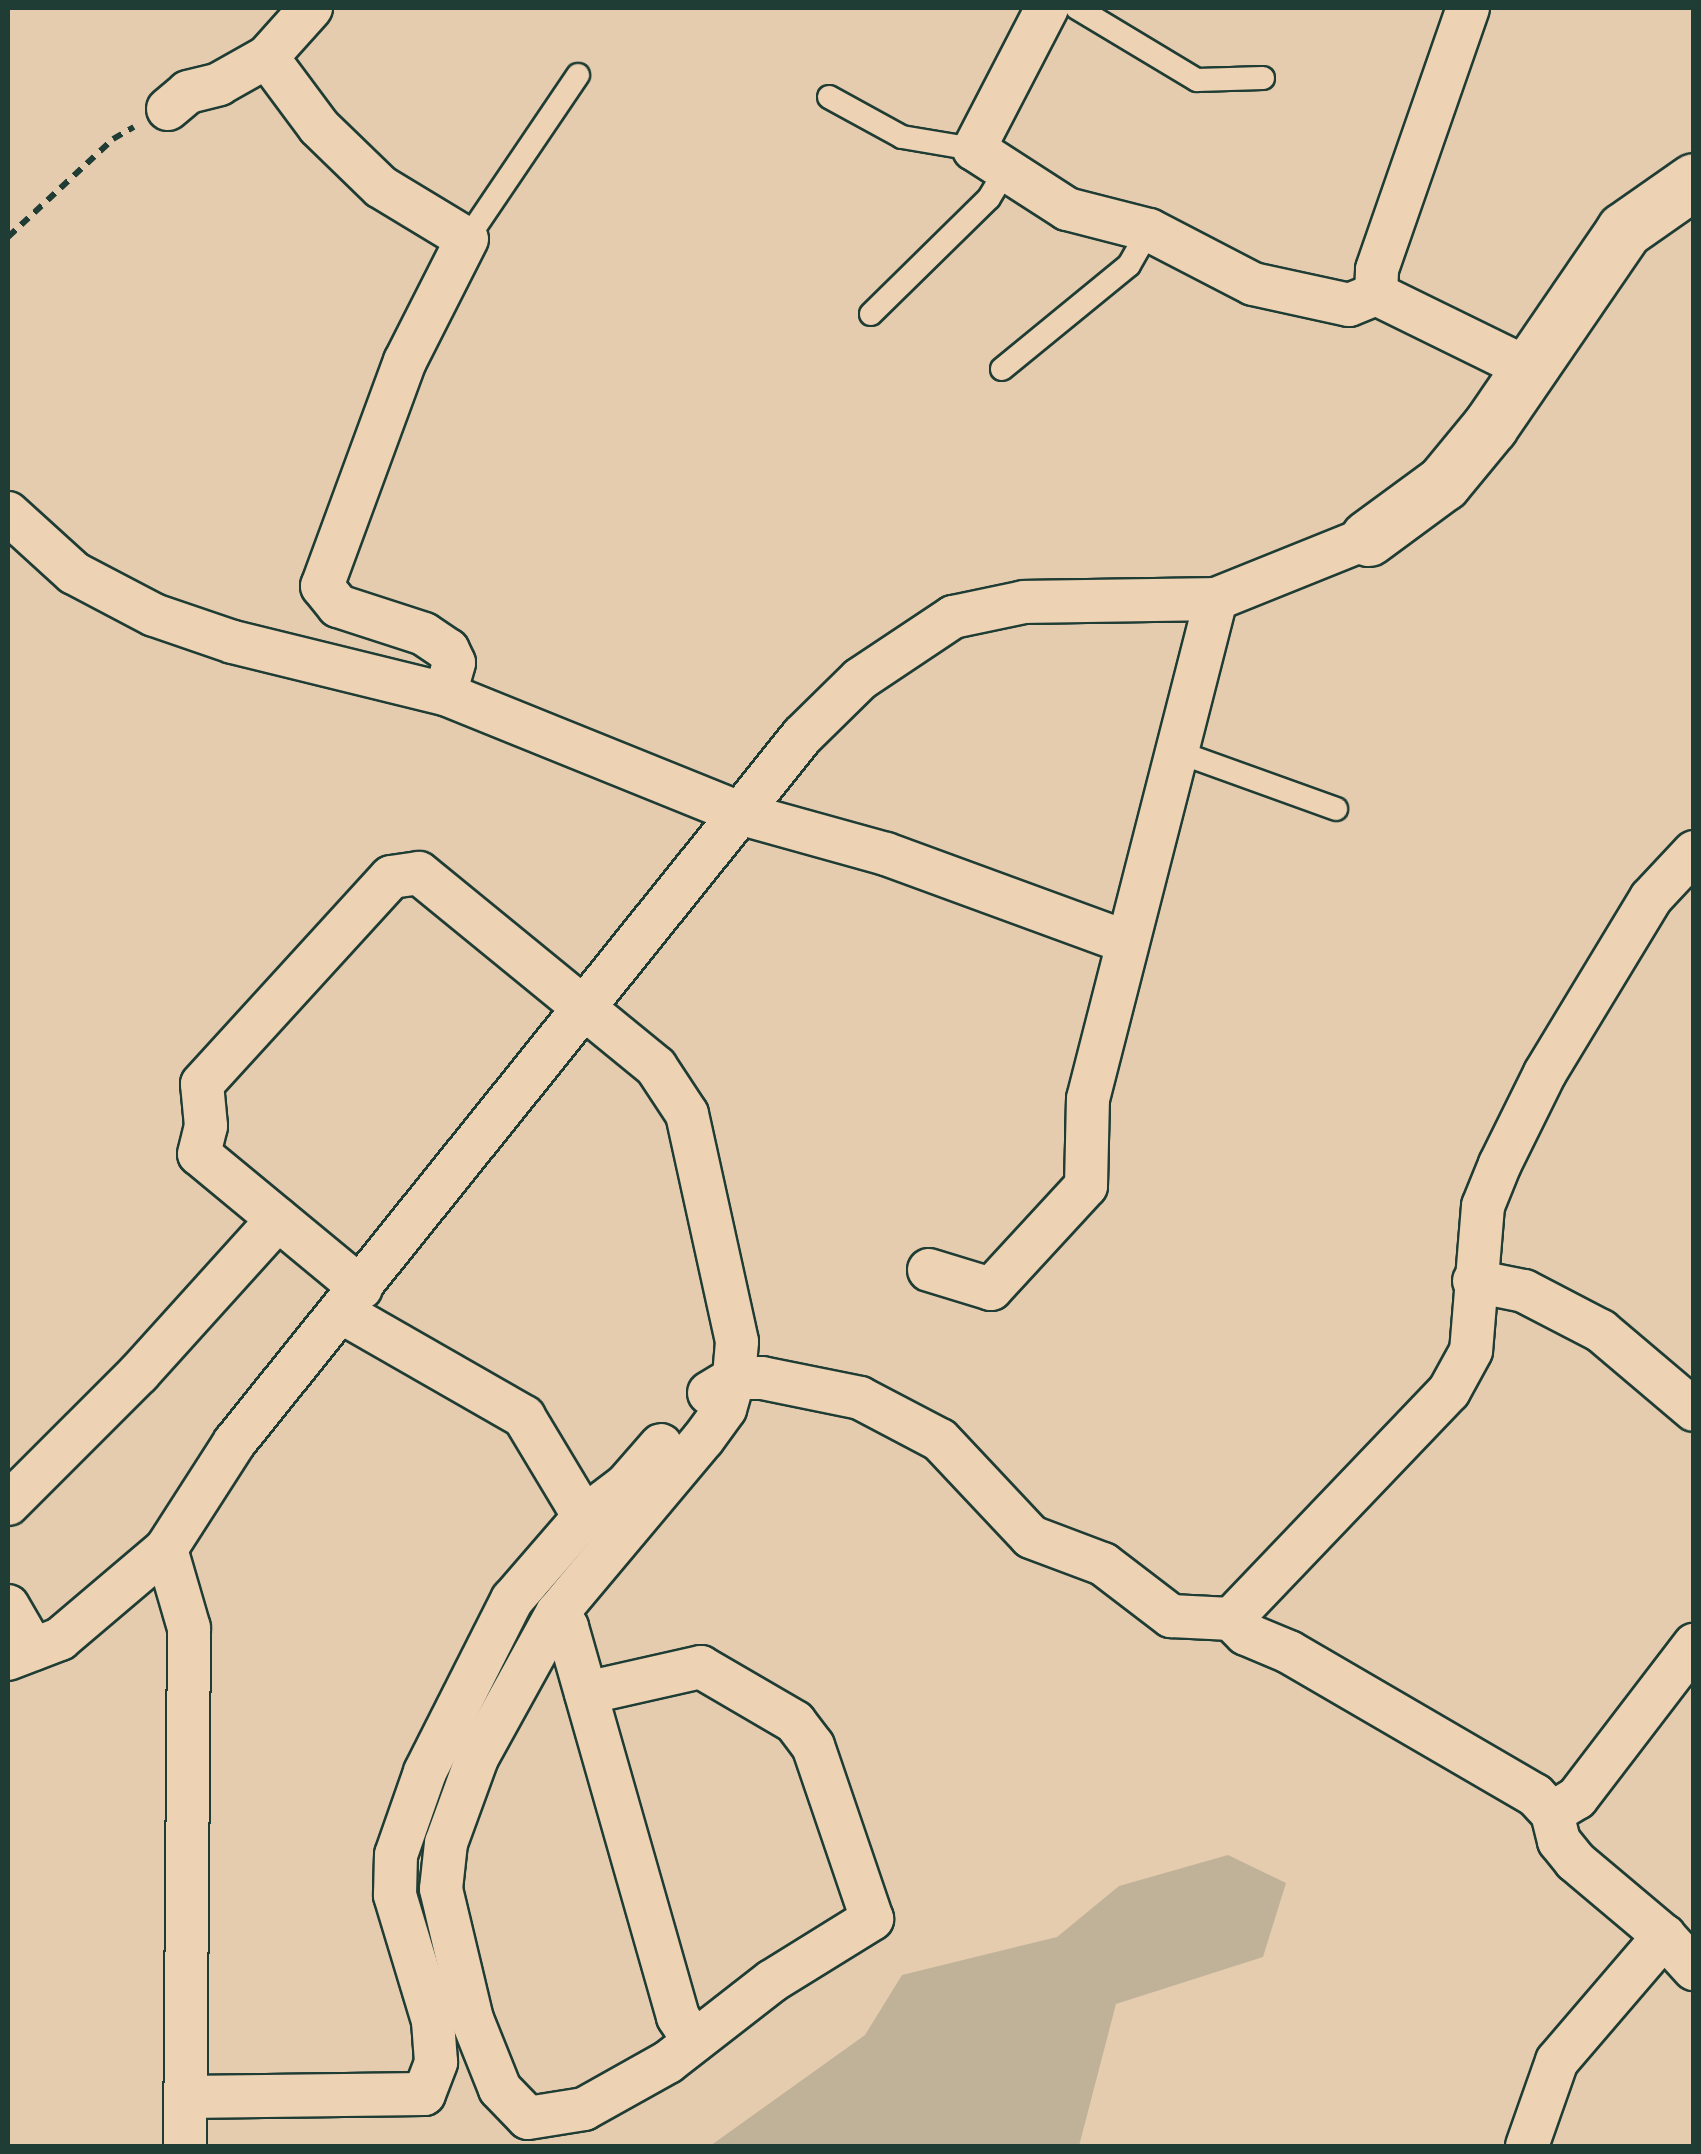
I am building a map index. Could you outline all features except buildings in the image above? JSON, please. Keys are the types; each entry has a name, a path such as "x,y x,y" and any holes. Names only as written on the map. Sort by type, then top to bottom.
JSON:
{"street":[{"path":"168,109 188,92 219,84 266,57 311,8"},
{"path":"1046,8 990,159 1067,209 1148,230 1253,284 1349,305 1376,294 1529,370"},
{"path":"1376,294 1377,270 1468,8"},
{"path":"266,57 319,127 381,187 467,239 405,361 322,586 338,606 424,634 448,650 454,663 445,694"},
{"path":"8,1606 20,1654 60,1639 166,1549 234,1443 586,1010 802,736 860,679 954,617 1024,602 1216,600 1368,538 1443,483 1529,370 1624,230 1694,181"},
{"path":"8,513 74,573 154,615 234,642 445,694 742,814 886,854 1124,942"},
{"path":"929,1270 991,1289 1086,1186 1088,1099 1124,942 1216,600"},
{"path":"1231,1619 1449,1390 1471,1350 1483,1206 1545,1073 1650,898 1694,852"},
{"path":"584,1516 524,1416 351,1300 278,1220 199,1154 206,1126 202,1084 391,877 419,873 586,1010 681,1097 737,1342 726,1409 557,1613 477,1758 446,1844 441,1889 472,2019 500,2089 528,2118 584,2108 694,2041 772,1981 872,1919 813,1746 795,1722 701,1668 586,1692"},
{"path":"8,1504 139,1373 278,1220"},
{"path":"1474,1282 1524,1291 1600,1331 1694,1410"},
{"path":"185,2097 424,2094 436,2062 432,2021 394,1896 396,1855 425,1772 512,1600 584,1516 626,1485 704,1396 734,1378 860,1398 940,1440 1030,1537 1103,1564 1171,1616 1231,1619 1246,1634 1290,1652 1534,1795 1552,1813 1559,1841 1575,1861 1664,1936 1694,1969"},
{"path":"166,1549 189,1628 185,2146"},
{"path":"557,1613 586,1692 678,2017 694,2041"},
{"path":"1552,1813 1578,1798 1694,1646"},
{"path":"1527,2146 1557,2061 1664,1936"}],"lane":[{"path":"1077,8 1197,80 1263,78"},
{"path":"467,239 578,75"},
{"path":"829,97 902,137 990,159 989,198 872,314"},
{"path":"1002,369 1129,265 1148,230"},
{"path":"1178,752 1336,809"}],"path":[{"path":"8,238 112,139 168,109"}],"shaded area":[{"path":"1228,1855 1286,1883 1263,1957 1116,2004 1079,2146 710,2146 865,2035 902,1975 1057,1937 1119,1886"}]}
